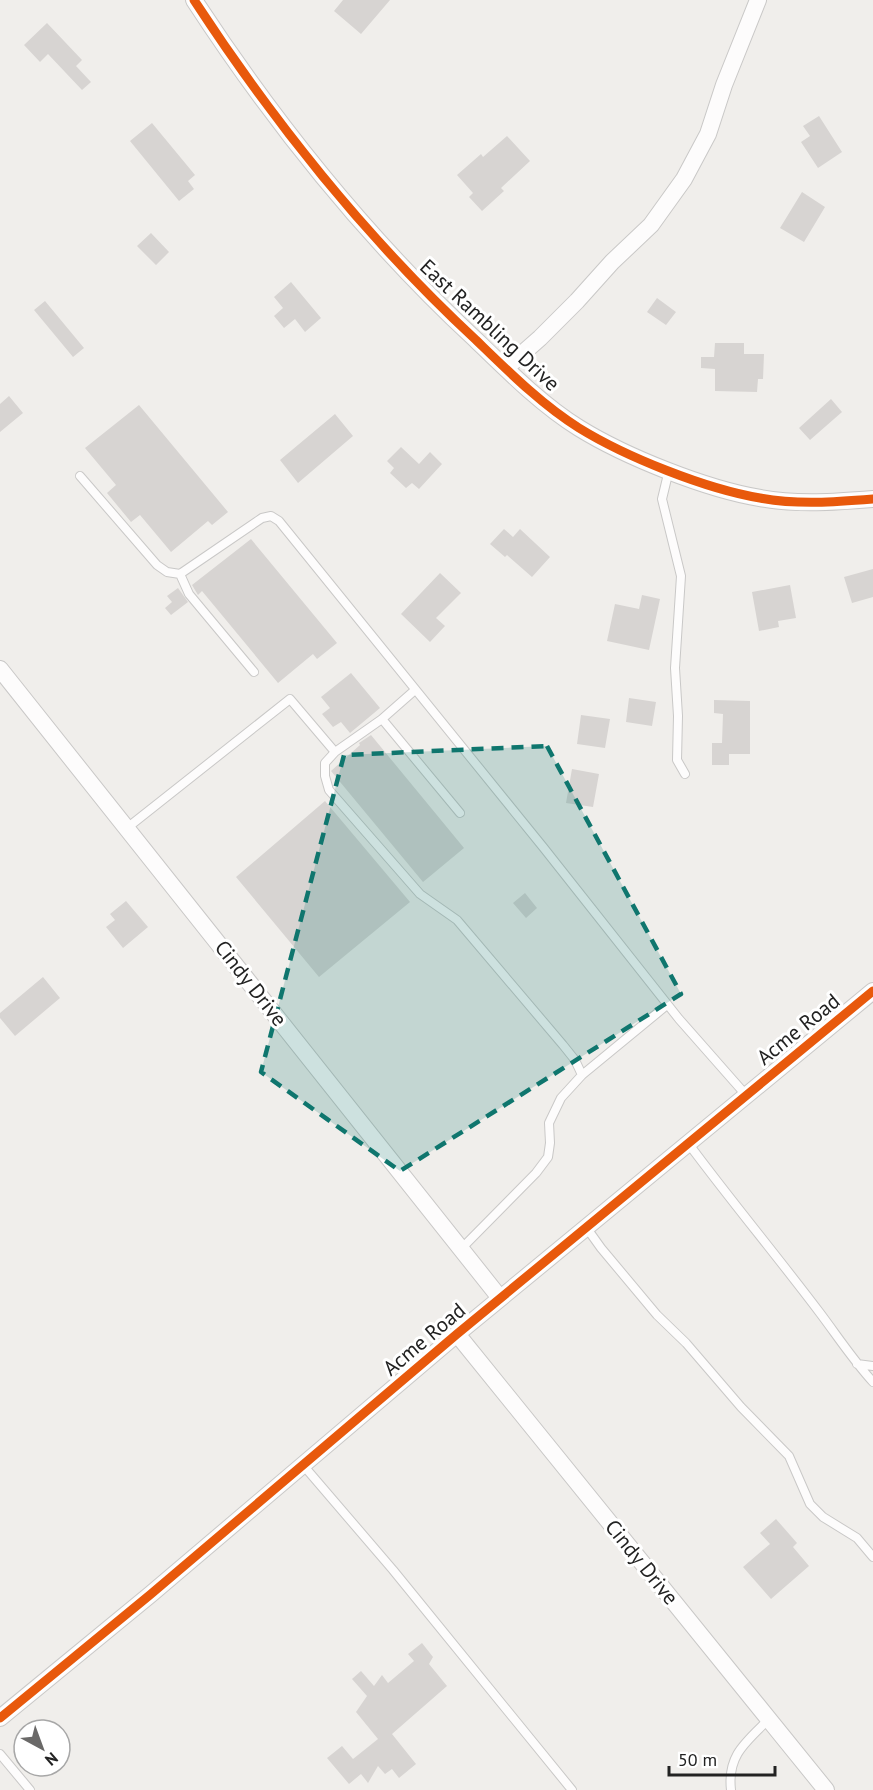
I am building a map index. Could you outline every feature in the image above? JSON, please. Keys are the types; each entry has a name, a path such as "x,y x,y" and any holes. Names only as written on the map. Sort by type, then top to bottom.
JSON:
{"street":[{"name":"East Rambling Drive","path":"194,0 242,72 327,183 376,240 433,300 506,368 579,428 616,448 669,470 722,489 761,499 803,502 873,499"},
{"path":"506,368 540,338 612,262 651,225 684,180 708,134 724,85 758,0"},
{"name":"Cindy Drive","path":"0,669 500,1298"},
{"name":"Acme Road","path":"0,1718 500,1298 873,991"},
{"name":"Cindy Drive","path":"457,1334 826,1790"}],"lane":[{"path":"669,470 662,500 681,576 675,668 678,716 676,760 685,774"},
{"path":"80,476 157,565 166,572 180,574 262,518 271,516 279,521 667,1005 746,1095"},
{"path":"180,574 189,594 254,672"},
{"path":"415,690 382,719 335,752 325,763 325,776 329,790 420,894 457,920 471,935 575,1060 582,1075"},
{"path":"127,828 290,699 335,752"},
{"path":"382,719 460,813"},
{"path":"461,1249 536,1173 548,1157 549,1124 561,1098 582,1075 667,1005"},
{"path":"688,1143 735,1207 873,1382"},
{"path":"586,1227 650,1307 789,1456 810,1504 823,1516 857,1538 873,1557"},
{"path":"857,1364 873,1366"},
{"path":"303,1465 387,1562 572,1790"},
{"path":"731,1790 730,1779 738,1750 769,1719"},
{"path":"0,1754 30,1790"}],"highlighted area":[{"path":"547,746 681,994 400,1171 261,1072 344,755"}],"building":[{"path":"343,0 390,0 361,34 334,11"},
{"path":"47,23 82,60 76,66 91,82 82,90 48,54 40,62 24,45"},
{"path":"819,116 842,152 818,168 801,142 810,136 803,126"},
{"path":"152,123 195,175 188,181 194,189 179,201 130,141"},
{"path":"507,136 530,161 501,188 504,191 482,211 469,197 473,193 457,175"},
{"path":"802,192 825,207 804,242 780,228"},
{"path":"151,233 169,252 156,265 137,246"},
{"path":"291,282 321,318 305,332 295,319 284,328 274,316 283,308 274,297"},
{"path":"657,298 676,312 666,325 647,312"},
{"path":"45,301 84,348 73,357 34,310"},
{"path":"715,343 744,343 744,354 764,354 763,379 758,379 757,392 715,391 715,369 701,368 701,357 714,357"},
{"path":"9,396 23,413 0,432 0,404"},
{"path":"831,399 842,412 810,440 799,428"},
{"path":"139,405 228,512 212,525 208,521 171,552 140,515 131,522 107,493 116,485 85,448"},
{"path":"335,414 353,436 298,483 280,460"},
{"path":"401,447 419,464 430,452 442,464 419,489 412,483 406,488 390,473 394,468 387,461"},
{"path":"504,529 513,537 520,529 550,557 532,577 507,555 505,557 490,544"},
{"path":"251,539 337,643 317,659 313,654 278,683 202,591 198,595 192,585"},
{"path":"873,569 873,597 852,603 844,577"},
{"path":"440,573 461,593 436,618 445,626 430,642 401,614"},
{"path":"790,585 796,618 778,621 779,627 759,631 752,592"},
{"path":"178,588 188,602 171,615 165,608 172,602 167,596"},
{"path":"642,595 660,599 649,650 607,641 615,604 639,609"},
{"path":"351,673 380,708 350,733 341,722 333,727 322,714 330,708 321,697"},
{"path":"629,698 656,702 652,726 626,722"},
{"path":"714,700 750,701 750,754 729,754 729,765 712,765 712,743 722,743 723,714 714,713"},
{"path":"581,715 610,719 605,748 577,744"},
{"path":"371,735 464,848 423,882 331,771 360,745 359,743"},
{"path":"572,769 599,774 593,807 566,803"},
{"path":"325,801 410,902 319,977 236,877"},
{"path":"525,893 537,908 526,918 513,903"},
{"path":"126,901 148,927 123,948 106,927 115,920 110,914"},
{"path":"43,977 60,998 15,1036 0,1018 0,1013"},
{"path":"776,1519 797,1543 793,1547 809,1566 771,1599 743,1567 770,1544 760,1533"},
{"path":"422,1643 433,1657 429,1664 447,1686 392,1734 416,1764 399,1778 392,1769 385,1774 378,1766 368,1783 361,1774 349,1784 327,1758 342,1746 353,1759 378,1739 356,1712 367,1696 352,1679 361,1671 374,1686 382,1675 388,1683 414,1661 408,1654"}],"cycle path":[{"path":"194,0 290,135 360,221 397,262 500,364 565,419 598,439 643,461 691,480 739,494 802,502 873,499"},
{"path":"0,1718 151,1594 457,1334 873,991"}]}
